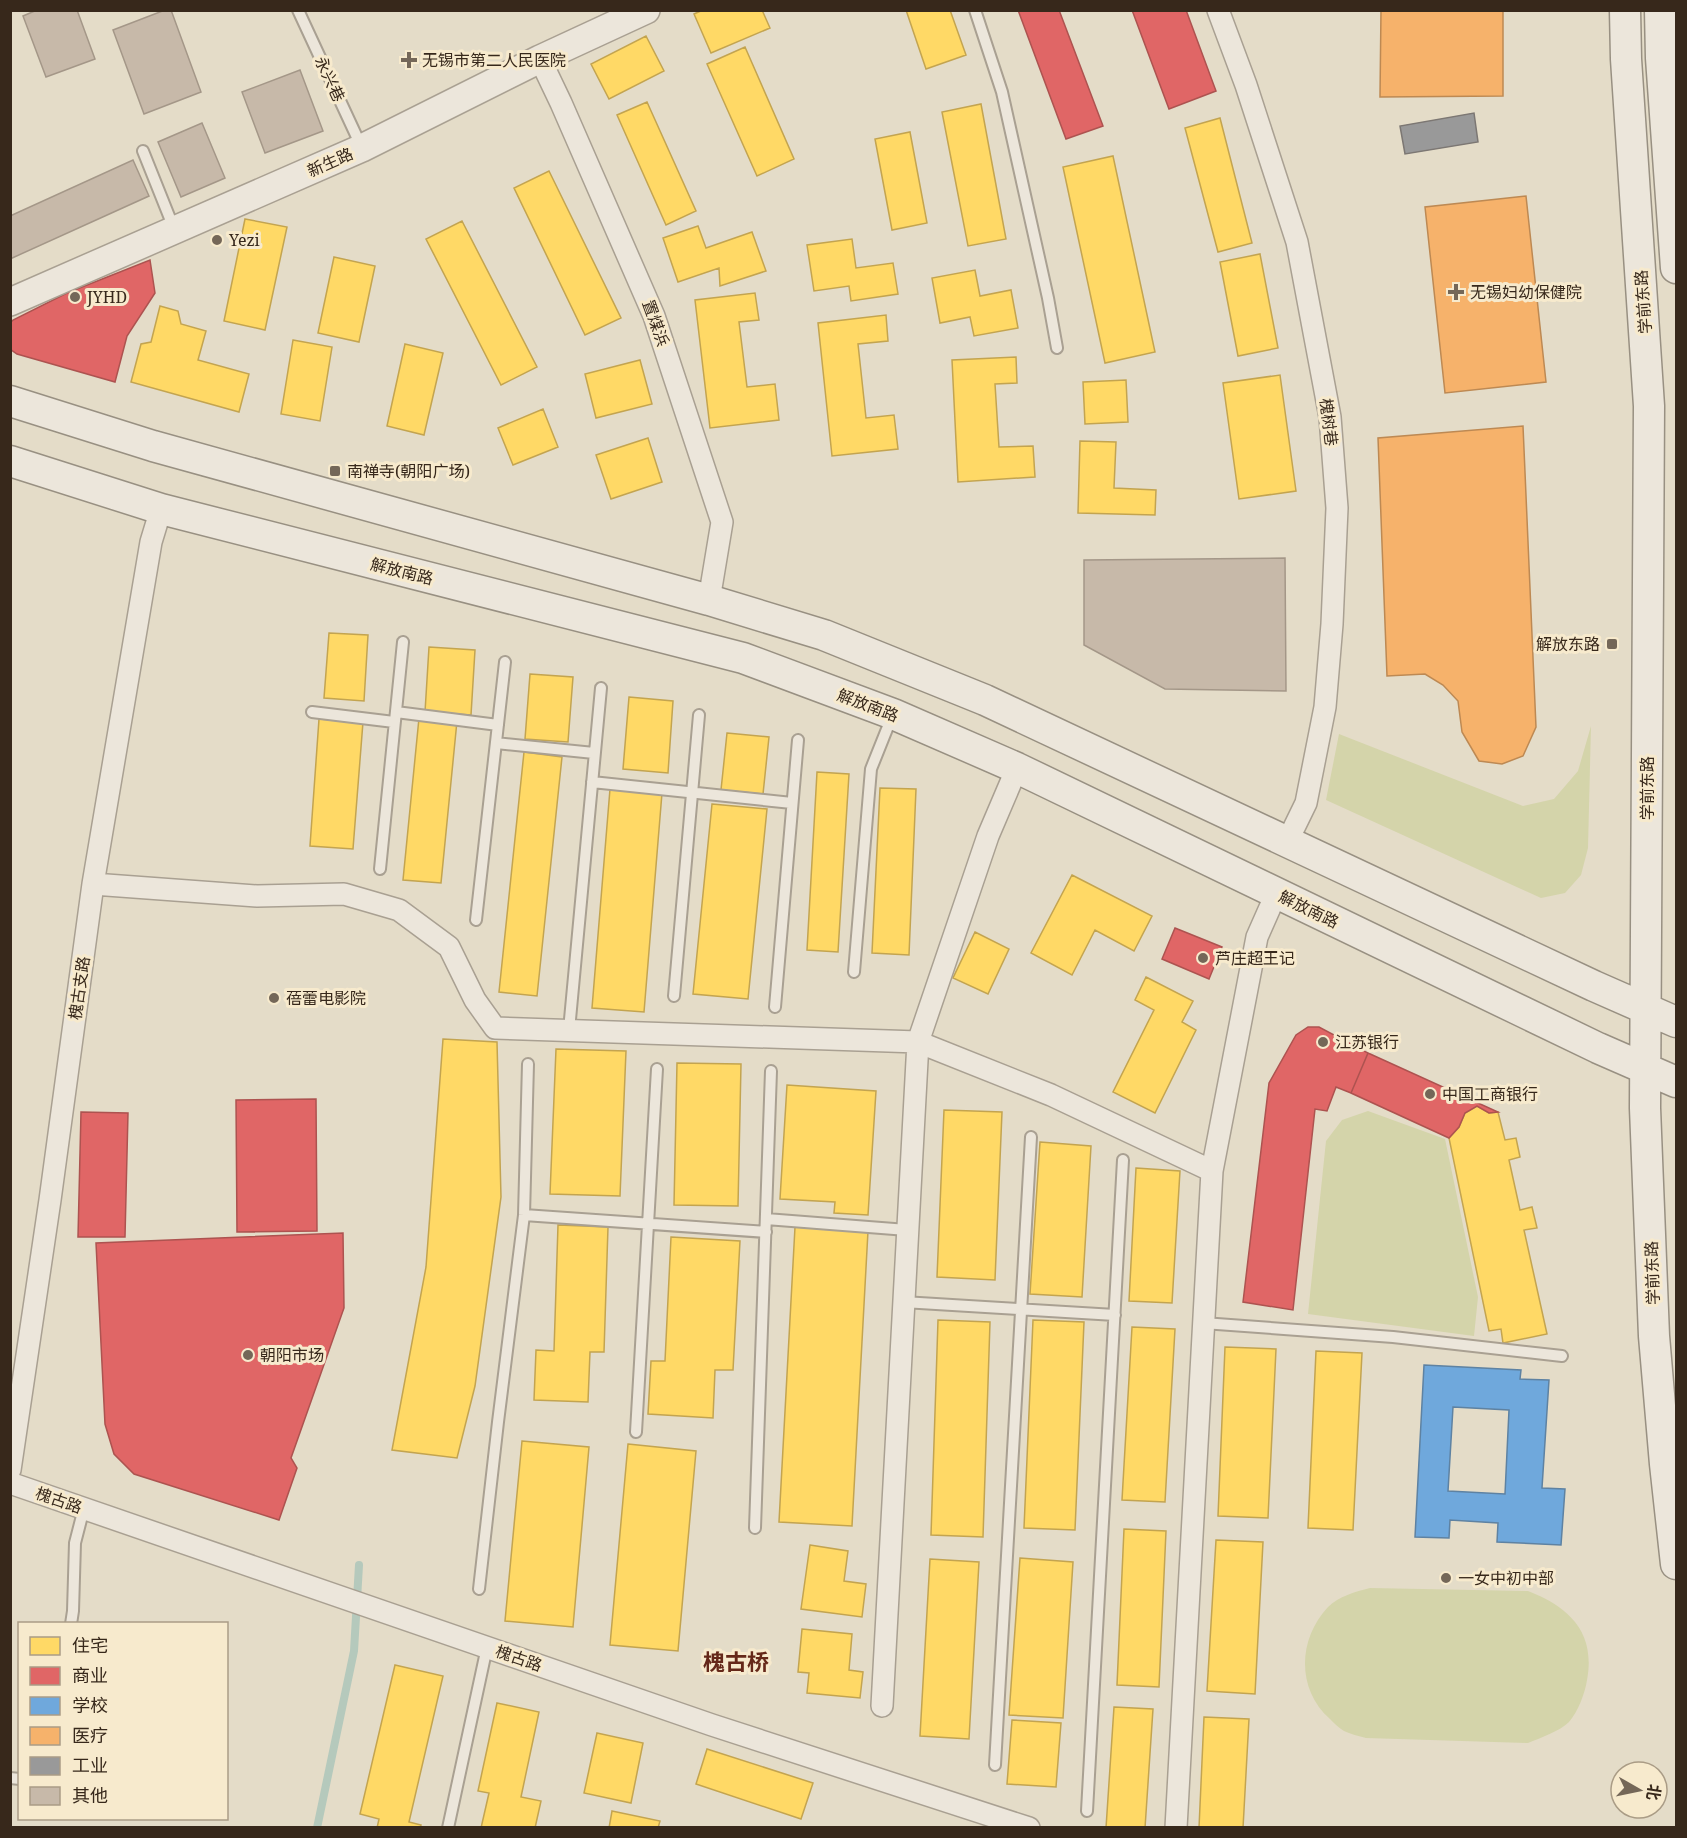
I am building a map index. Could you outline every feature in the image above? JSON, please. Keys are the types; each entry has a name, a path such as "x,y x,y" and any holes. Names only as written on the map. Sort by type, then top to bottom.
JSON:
{"main road":[{"name":"学前东路","path":"1625,10 1672,133 1677,268"},
{"name":"学前东路","path":"1660,10 1644,58 1649,406 1645,1107 1654,1336 1665,1464 1677,1564"},
{"path":"10,401 153,446 709,600 824,635 985,700 1594,986 1677,1022"},
{"name":"解放南路","path":"10,461 160,509 743,658 893,714 1017,768 1598,1048 1677,1082"}],"street":[{"name":"新生路","path":"10,302 362,148 540,59 646,10"},
{"name":"槐树巷","path":"1218,10 1246,85 1297,242 1330,417 1337,508 1332,624 1325,707 1306,803 1287,842"},
{"name":"置煤浜","path":"540,59 654,316 723,522 709,600"},
{"name":"槐古支路","path":"10,1470 54,1176 93,884 151,543 160,509"},
{"path":"882,1706 918,1042 988,836 1017,768"},
{"path":"93,884 257,896 344,894 399,910 449,947 475,1000 495,1028 918,1042 1051,1095 1212,1171"},
{"path":"1176,1827 1212,1171 1257,937 1276,894"},
{"name":"槐古路","path":"10,1484 723,1728 1029,1827"}],"lane":[{"name":"永兴巷","path":"298,10 362,148"},
{"path":"975,10 1002,92 1057,348"},
{"path":"143,151 175,231"},
{"path":"380,869 403,642"},
{"path":"477,920 505,662"},
{"path":"569,1030 601,688"},
{"path":"312,712 498,725"},
{"path":"854,972 871,769 893,714"},
{"path":"674,996 699,715"},
{"path":"775,1007 798,740"},
{"path":"496,743 594,753"},
{"path":"592,782 792,802"},
{"path":"479,1589 524,1215 528,1064"},
{"path":"636,1432 657,1069"},
{"path":"755,1528 771,1071"},
{"path":"995,1765 1030,1137"},
{"path":"1086,1811 1123,1160"},
{"path":"524,1215 766,1232"},
{"path":"766,1219 907,1230"},
{"path":"903,1302 1114,1315"},
{"path":"1203,1323 1393,1337 1562,1356"},
{"path":"71,1622 74,1611 75,1543 84,1508"},
{"path":"448,1827 487,1647"}],"green space":[{"path":"1591,726 1588,848 1581,875 1565,893 1541,898 1326,800 1339,734 1523,806 1554,799 1578,771"},
{"path":"1368,1111 1445,1139 1478,1297 1474,1336 1308,1314 1326,1141 1342,1120"},
{"path":"1370,1588 1528,1591 1543,1597 1567,1614 1576,1624 1587,1648 1589,1663 1587,1680 1575,1713 1569,1722 1560,1728 1528,1743 1366,1738 1344,1731 1319,1707 1311,1693 1305,1664 1306,1649 1318,1620 1332,1603 1342,1597"}],"building: 住宅":[{"path":"703,10 762,10 770,28 711,53 694,14"},
{"path":"906,10 950,10 966,55 926,69"},
{"path":"646,36 664,71 609,99 591,64"},
{"path":"745,47 794,159 757,176 707,64"},
{"path":"647,102 696,211 666,225 617,115"},
{"path":"981,104 1006,239 968,246 942,112"},
{"path":"1220,118 1252,243 1218,252 1185,128"},
{"path":"910,132 927,223 892,230 875,139"},
{"path":"1113,156 1155,352 1105,363 1063,167"},
{"path":"549,171 621,318 585,335 514,188"},
{"path":"245,219 287,227 265,330 224,321"},
{"path":"462,221 537,367 501,385 426,239"},
{"path":"698,226 706,248 752,232 766,271 720,286 719,268 678,282 663,238"},
{"path":"852,239 856,268 893,263 898,294 851,301 849,286 814,291 807,245"},
{"path":"1260,254 1278,348 1238,356 1220,262"},
{"path":"334,257 375,266 359,342 318,333"},
{"path":"975,270 980,296 1011,290 1018,328 974,336 970,317 940,323 932,278"},
{"path":"755,293 759,320 739,322 747,387 775,384 779,420 710,428 695,300"},
{"path":"160,306 178,311 181,324 206,331 198,360 249,374 239,412 131,382 141,344 151,342"},
{"path":"886,315 888,341 858,344 866,418 894,415 898,449 832,456 818,323"},
{"path":"293,340 332,347 320,421 281,414"},
{"path":"405,344 443,353 424,435 387,426"},
{"path":"1016,357 1017,383 995,384 999,447 1033,446 1035,477 958,482 952,360"},
{"path":"640,360 652,404 596,418 585,374"},
{"path":"1280,375 1296,491 1239,499 1223,383"},
{"path":"1126,380 1128,422 1085,424 1083,382"},
{"path":"543,409 558,447 513,465 498,428"},
{"path":"648,438 662,482 611,499 596,455"},
{"path":"1080,441 1116,442 1114,488 1156,490 1155,515 1078,513"},
{"path":"329,633 368,635 364,701 324,698"},
{"path":"429,647 475,650 471,715 425,712"},
{"path":"530,674 573,677 568,742 525,739"},
{"path":"629,697 673,701 668,773 623,769"},
{"path":"419,718 457,721 441,883 403,880"},
{"path":"319,719 363,722 353,849 310,846"},
{"path":"727,733 769,737 763,794 721,790"},
{"path":"524,752 562,757 537,996 499,992"},
{"path":"817,772 849,774 838,952 807,950"},
{"path":"880,788 916,789 909,955 872,953"},
{"path":"610,789 662,793 644,1012 592,1008"},
{"path":"712,804 767,809 748,999 693,994"},
{"path":"1072,875 1152,916 1134,951 1095,930 1072,975 1031,953"},
{"path":"975,932 1009,949 988,994 953,978"},
{"path":"1146,977 1193,1001 1182,1022 1196,1030 1155,1113 1113,1092 1154,1010 1135,1000"},
{"path":"443,1039 497,1042 501,1197 475,1386 457,1458 392,1450 426,1267"},
{"path":"556,1049 626,1051 620,1196 550,1194"},
{"path":"677,1063 741,1064 738,1206 674,1205"},
{"path":"787,1085 876,1091 868,1215 834,1213 835,1202 780,1199"},
{"path":"1477,1106 1489,1113 1498,1112 1505,1140 1516,1138 1520,1157 1509,1160 1520,1210 1532,1207 1537,1228 1524,1230 1547,1334 1503,1343 1501,1329 1489,1331 1449,1138 1459,1127 1465,1113"},
{"path":"944,1110 1002,1112 995,1280 937,1277"},
{"path":"1040,1142 1091,1146 1082,1297 1030,1294"},
{"path":"1136,1168 1180,1171 1172,1303 1129,1301"},
{"path":"558,1225 608,1227 604,1352 590,1352 588,1402 534,1400 536,1350 554,1351"},
{"path":"795,1227 868,1231 852,1526 779,1522"},
{"path":"671,1237 740,1241 733,1370 715,1370 713,1418 648,1414 651,1361 665,1361"},
{"path":"938,1320 990,1322 983,1537 931,1535"},
{"path":"1033,1320 1084,1322 1075,1530 1024,1528"},
{"path":"1132,1327 1175,1329 1165,1502 1122,1500"},
{"path":"1225,1347 1276,1349 1268,1518 1218,1516"},
{"path":"1316,1351 1362,1353 1353,1530 1308,1528"},
{"path":"522,1441 589,1447 573,1627 505,1621"},
{"path":"628,1444 696,1451 678,1651 610,1645"},
{"path":"1124,1529 1166,1531 1159,1687 1117,1685"},
{"path":"1216,1540 1263,1542 1255,1694 1207,1691"},
{"path":"810,1545 848,1551 844,1581 866,1584 862,1617 801,1609"},
{"path":"1020,1558 1073,1562 1063,1718 1009,1715"},
{"path":"930,1559 979,1562 969,1739 920,1736"},
{"path":"802,1629 852,1634 849,1670 863,1672 860,1698 807,1693 809,1673 798,1672"},
{"path":"395,1665 443,1676 409,1822 421,1825 420,1828 377,1828 379,1819 360,1814"},
{"path":"497,1703 539,1712 521,1797 541,1801 535,1828 481,1828 489,1793 478,1791"},
{"path":"1114,1707 1153,1709 1145,1828 1106,1828"},
{"path":"1204,1717 1249,1719 1243,1828 1199,1828"},
{"path":"1012,1720 1061,1723 1056,1787 1007,1784"},
{"path":"597,1733 643,1743 631,1803 584,1793"},
{"path":"707,1749 813,1783 801,1819 696,1784"},
{"path":"612,1811 660,1821 658,1828 609,1828"}],"building: 商业":[{"path":"1018,10 1059,10 1103,126 1066,139"},
{"path":"1132,10 1186,10 1216,91 1169,109"},
{"path":"150,260 155,293 127,336 115,382 17,354 10,349 10,323 13,320 67,293"},
{"path":"1175,928 1222,947 1209,979 1162,959"},
{"path":"1308,1027 1319,1027 1368,1053 1351,1093 1336,1087 1327,1111 1315,1109 1293,1310 1243,1302 1269,1083 1296,1035"},
{"path":"1368,1053 1498,1112 1489,1113 1477,1106 1465,1113 1459,1127 1449,1138 1351,1093"},
{"path":"316,1099 317,1231 237,1232 236,1100"},
{"path":"81,1112 128,1113 125,1237 78,1237"},
{"path":"343,1233 344,1308 291,1458 297,1468 279,1520 134,1474 114,1454 105,1424 96,1243"}],"building: 学校":[{"path":"1424,1365 1521,1370 1520,1379 1549,1380 1542,1488 1565,1489 1561,1545 1497,1542 1498,1523 1450,1520 1449,1538 1415,1537","holes":["1453,1407 1509,1410 1505,1494 1448,1491"]}],"building: 医疗":[{"path":"1381,10 1503,10 1503,96 1380,97"},
{"path":"1526,196 1546,382 1445,393 1425,207"},
{"path":"1523,426 1536,727 1523,756 1502,764 1479,761 1462,732 1458,701 1443,685 1425,674 1387,676 1378,438"}],"building: 工业":[{"path":"1474,113 1478,142 1405,154 1400,126"}],"building: 其他":[{"path":"37,10 77,10 95,59 46,77 23,16"},
{"path":"165,10 171,10 201,92 144,114 113,30"},
{"path":"300,70 323,131 265,153 242,92"},
{"path":"202,123 225,178 181,197 158,142"},
{"path":"133,160 149,196 10,259 10,216"},
{"path":"1285,558 1286,691 1165,689 1084,645 1084,560"}],"waterway":[{"path":"317,1828 354,1651 359,1565"}],"place":[{"name":"无锡市第二人民医院","path":"409,60"},
{"name":"Yezi","path":"217,240"},
{"name":"无锡妇幼保健院","path":"1456,292"},
{"name":"JYHD","path":"75,297"},
{"name":"南禅寺(朝阳广场)","path":"335,471"},
{"name":"解放东路","path":"1612,644"},
{"name":"芦庄超王记","path":"1203,958"},
{"name":"蓓蕾电影院","path":"274,998"},
{"name":"江苏银行","path":"1323,1042"},
{"name":"中国工商银行","path":"1430,1094"},
{"name":"朝阳市场","path":"248,1355"},
{"name":"一女中初中部","path":"1446,1578"}],"district":[{"name":"槐古桥","path":"736,1662"}]}
